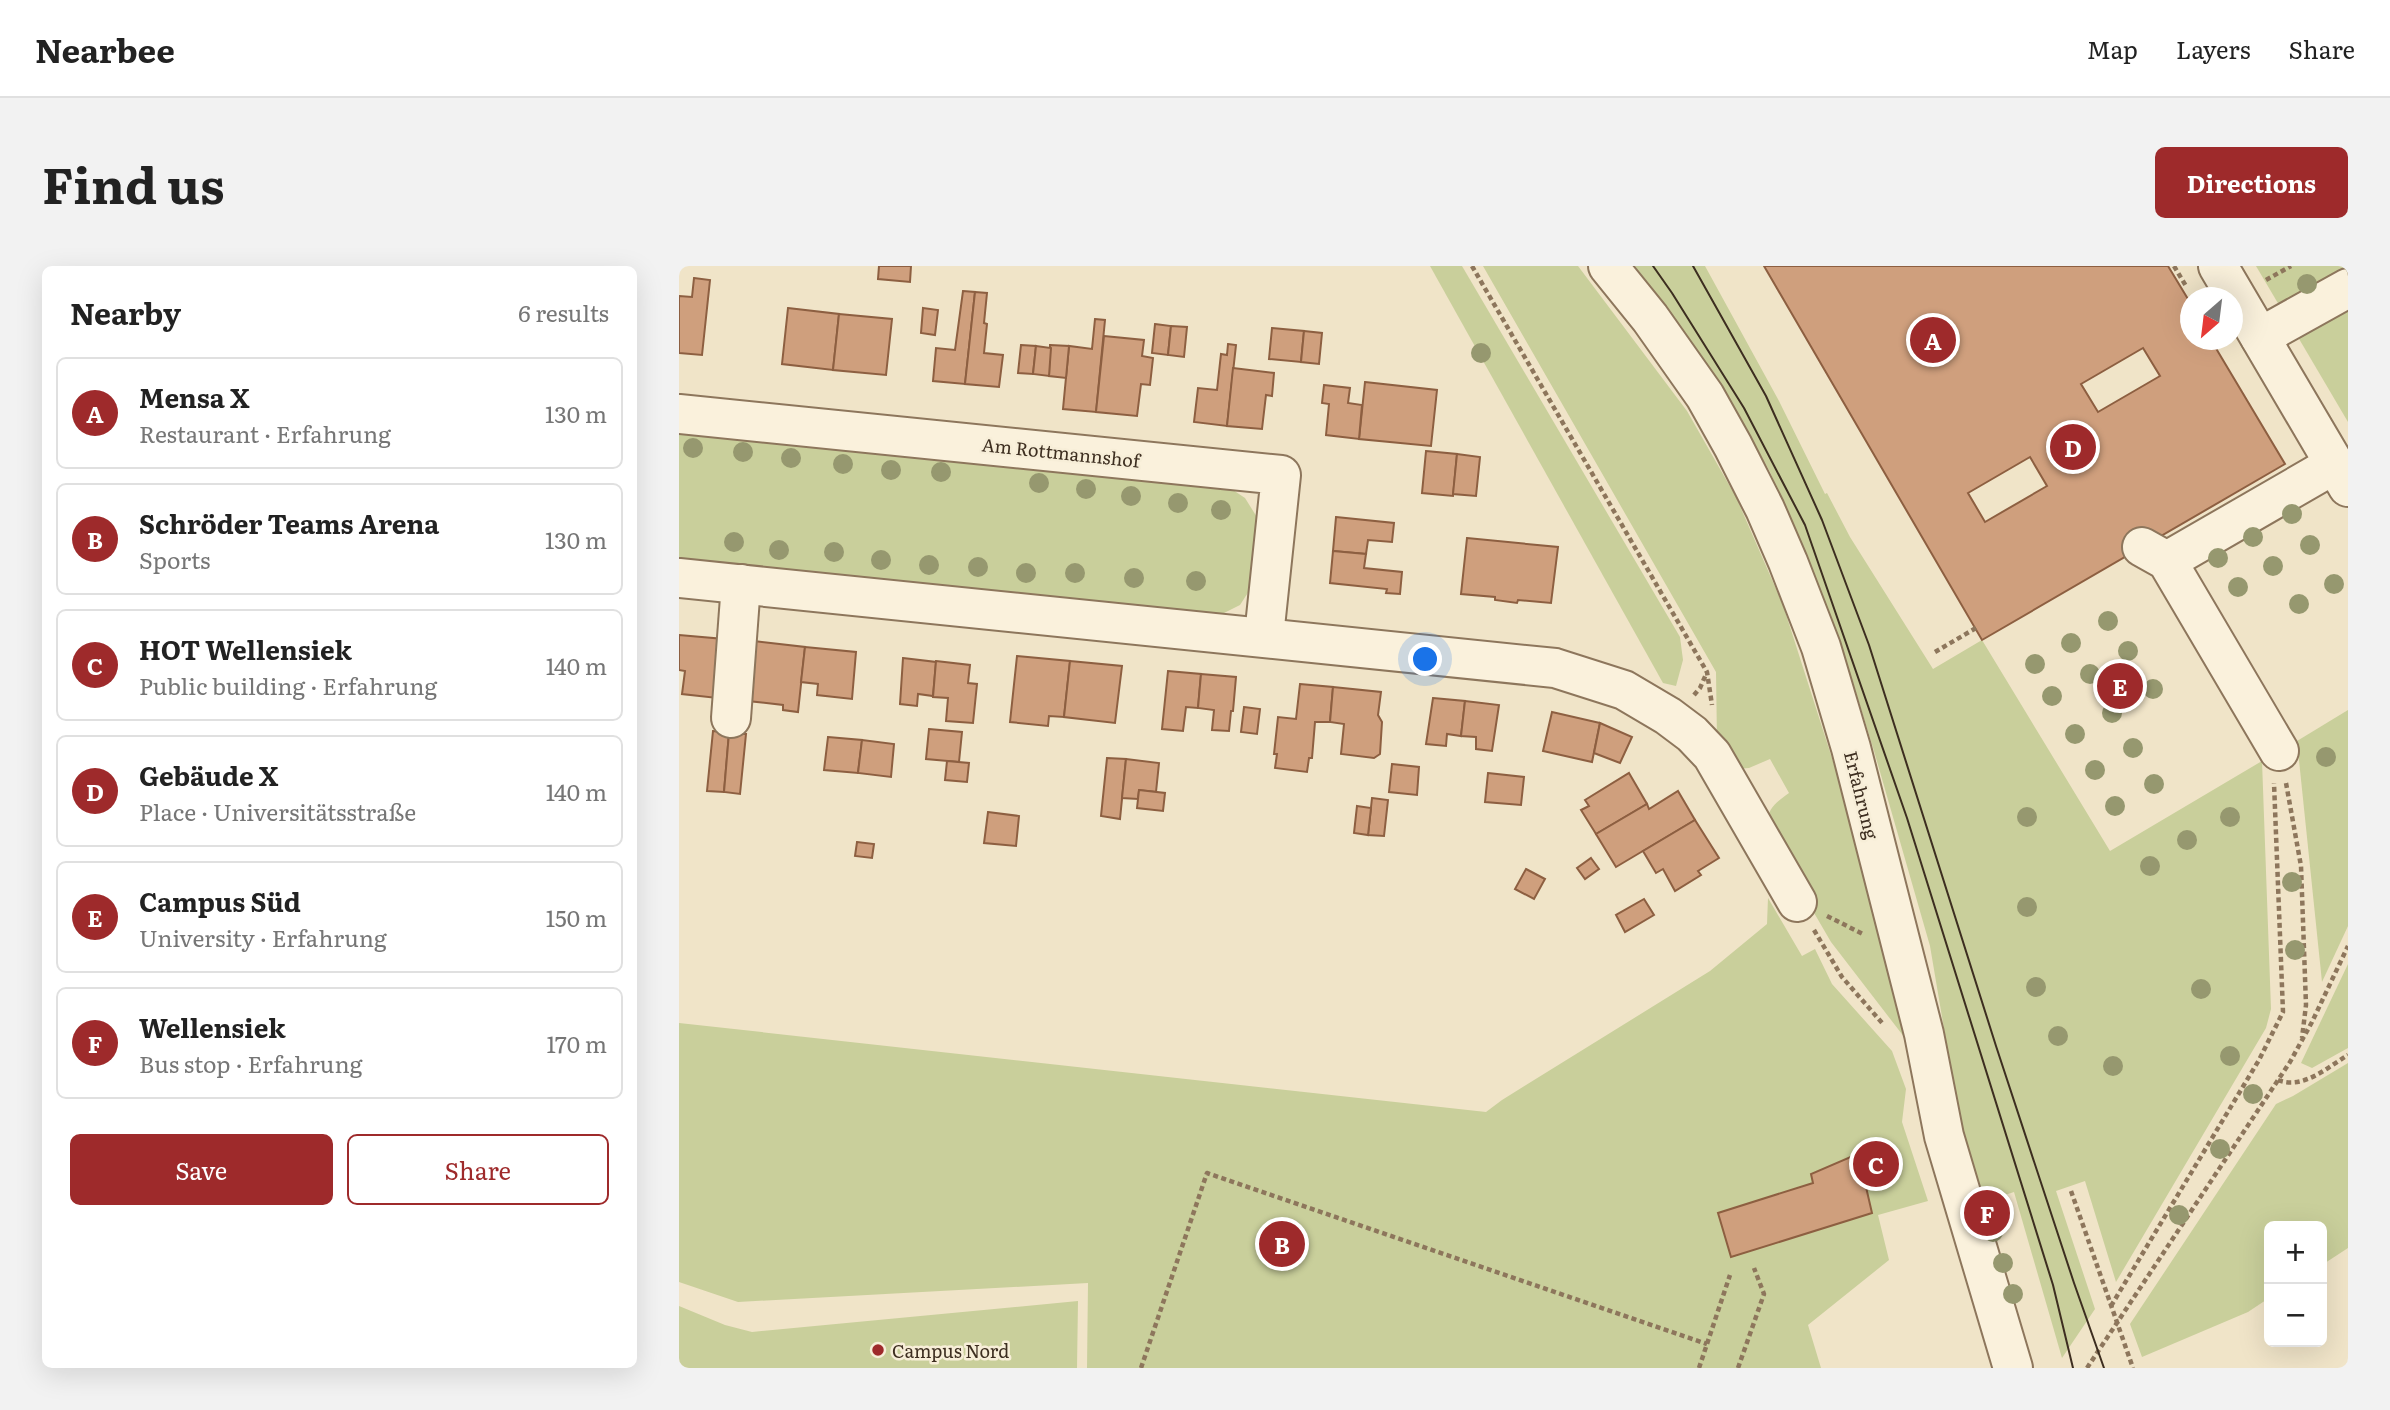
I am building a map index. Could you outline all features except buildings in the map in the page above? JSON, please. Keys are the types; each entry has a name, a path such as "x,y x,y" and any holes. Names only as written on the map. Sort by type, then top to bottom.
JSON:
{"street":[{"name":"Erfahrung","path":"1608,266 1650,318 1705,396 1733,446 1783,551 1821,647 1835,690 1924,1034 1944,1136 2013,1368"},
{"path":"2218,266 2341,475 2155,554 2279,751"},
{"path":"2260,337 2348,288"},
{"name":"Am Rottmannshof","path":"679,414 1282,475 1264,636"},
{"path":"679,578 1555,668 1624,690 1692,734 1752,796 1797,902"},
{"path":"731,718 741,584"}],"path":[{"path":"1472,266 1707,671 1711,692 1711,755"},
{"path":"1935,652 1976,628"},
{"path":"2279,751 2301,866 2306,1005 2301,1043"},
{"path":"2111,1306 2259,1060 2283,1012 2273,771 2279,751"},
{"path":"1797,902 1903,953"},
{"path":"1797,902 1842,977 1885,1026"},
{"path":"2087,1368 2301,1043 2348,946"},
{"path":"2278,1080 2287,1084 2304,1080 2348,1055"},
{"path":"1141,1368 1207,1173 1707,1344"},
{"path":"2071,1191 2133,1368"},
{"path":"1738,1368 1764,1294 1754,1268"},
{"path":"1699,1368 1730,1275"}],"green space":[{"path":"1430,266 1462,266 1680,637 1683,660 1676,686 1663,683"},
{"path":"1483,266 1578,266 1687,411 1736,497 1783,605 1839,780 1907,1029 1908,1042 1831,942 1771,839 1768,817 1776,803 1789,793 1770,759 1749,768 1736,769 1717,741 1716,672"},
{"path":"1635,266 1705,266 1779,401 1825,494 1827,493 1850,537 1933,669 1982,640 2110,851 2262,761 2271,1009 2266,1028 2116,1282 2085,1181 2056,1191 2095,1309 2062,1358 2014,1192 1978,1204 1962,1135 1930,946 1849,670 1817,581 1770,472 1739,417 1700,355"},
{"path":"2256,266 2348,266 2348,422"},
{"path":"679,430 1227,486 1245,498 1260,522 1251,588 1240,605 1220,615 679,563"},
{"path":"2348,710 2348,926 2322,982 2297,741"},
{"path":"1768,898 1802,956 1815,949 1832,984 1892,1051 1906,1089 1902,1122 1928,1201 1878,1215 1889,1260 1808,1325 1821,1368 1087,1368 1088,1283 738,1302 679,1282 679,1023 1486,1112 1710,971 1767,924"},
{"path":"2348,964 2348,1048 2312,1068 2301,1063"},
{"path":"2348,1063 2348,1248 2327,1262 2327,1221 2264,1221 2264,1301 2248,1312 2142,1357 2130,1324 2276,1104"},
{"name":"Campus Nord","path":"1078,1301 1077,1368 679,1368 679,1306 725,1325 752,1332"}],"tram line":[{"path":"1653,266 1744,408 1805,525 1907,818 2053,1285 2073,1368"},
{"path":"1693,266 1766,396 1822,520 1869,645 1996,1046 2104,1368"}],"place":[{"name":"Mensa X","path":"1933,340"},
{"name":"Gebäude X","path":"2073,447"},
{"name":"Campus Süd","path":"2120,686"},
{"name":"HOT Wellensiek","path":"1876,1164"},
{"name":"Wellensiek","path":"1987,1213"},
{"name":"Schröder Teams Arena","path":"1282,1244"},
{"name":"Campus Nord","path":"878,1350"}]}
